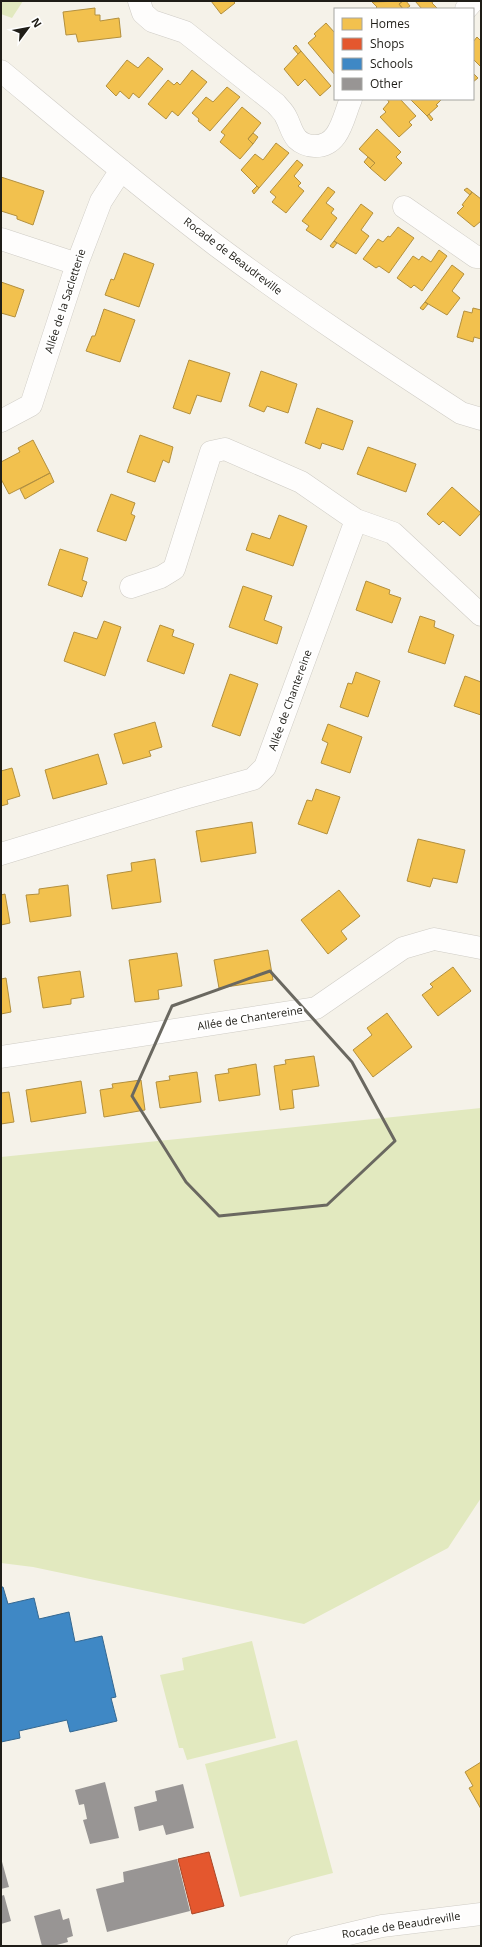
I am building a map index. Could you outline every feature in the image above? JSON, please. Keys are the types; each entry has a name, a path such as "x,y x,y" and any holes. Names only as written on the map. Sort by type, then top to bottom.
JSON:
{"street":[{"path":"139,1 143,13 152,21 185,32 276,104 286,116 290,129 298,140 310,146 320,147 339,133 351,100"},
{"name":"Rocade de Beaudreville","path":"1,71 121,170 217,246 322,322 461,413 481,419"},
{"name":"Allée de la Sacletterie","path":"1,421 31,406 77,264 101,201 121,170"},
{"path":"404,207 476,257 481,257"},
{"path":"1,239 77,264"},
{"path":"131,587 161,577 174,569 211,452 225,449 301,482 356,520 393,533 481,615"},
{"name":"Allée de Chantereine","path":"1,854 253,779 265,767 356,520"},
{"name":"Allée de Chantereine","path":"1,1057 316,1008 403,948 434,939 481,948"},
{"name":"Rocade de Beaudreville","path":"298,1946 382,1926 481,1914"}],"highlighted area":[{"path":"270,971 352,1062 395,1141 327,1205 219,1216 186,1182 132,1096 172,1006"}],"green space":[{"path":"1,1 23,1 12,18 1,14"},
{"path":"481,1108 481,1498 448,1548 304,1624 33,1567 1,1563 1,1157"},
{"path":"252,1641 276,1738 187,1760 183,1748 179,1748 160,1675 184,1670 182,1658"},
{"path":"297,1740 333,1873 240,1897 205,1764"}],"building: Homes":[{"path":"211,1 233,1 235,3 221,14"},
{"path":"403,1 399,4 402,8 376,8 377,7 372,2"},
{"path":"406,1 410,6 407,8 402,8 399,4"},
{"path":"415,1 433,1 432,3 437,8 421,8"},
{"path":"95,8 95,15 100,15 100,21 119,18 121,37 78,42 76,34 66,35 63,12"},
{"path":"326,23 334,32 334,74 308,43 316,36 314,34"},
{"path":"477,37 481,41 481,67 474,60 474,41"},
{"path":"296,45 301,51 298,54 293,48"},
{"path":"301,51 331,86 320,96 305,79 298,86 284,69"},
{"path":"148,57 163,69 139,98 133,93 129,99 120,91 116,96 106,86 127,60 138,68"},
{"path":"192,70 207,82 178,116 172,111 166,119 148,104 168,80 174,85 177,82 180,85"},
{"path":"474,74 478,78 474,81"},
{"path":"227,87 240,97 210,131 198,121 199,119 192,113 206,97 213,102"},
{"path":"388,100 401,100 416,116 409,122 412,125 399,137 380,117 386,112 383,109 389,102"},
{"path":"411,100 441,100 436,105 438,106 427,116"},
{"path":"242,107 261,123 248,139 253,144 240,159 220,142 225,135 221,132"},
{"path":"429,114 433,119 431,121 427,116"},
{"path":"377,129 401,152 396,157 402,163 385,181 370,168 375,163 359,149"},
{"path":"253,133 258,137 253,144 248,139"},
{"path":"276,143 289,153 259,188 241,170 255,154 263,160"},
{"path":"368,157 375,163 370,168 364,162"},
{"path":"297,160 303,165 294,176 301,183 298,186 304,191 286,213 272,202 276,197 270,192"},
{"path":"1,177 44,191 33,225 17,219 17,216 1,211"},
{"path":"257,186 259,188 254,194 252,191"},
{"path":"328,187 335,192 326,203 334,209 331,213 337,218 321,240 306,230 309,226 302,221"},
{"path":"467,188 472,192 470,195 464,190"},
{"path":"472,192 481,199 481,221 474,227 457,213 464,206 462,205"},
{"path":"361,204 373,213 361,230 369,236 356,254 334,241"},
{"path":"398,227 414,238 389,273 379,266 376,268 363,259 378,239 383,242 388,236 390,237"},
{"path":"334,241 337,243 333,248 330,246"},
{"path":"439,250 447,256 422,291 414,285 411,288 397,278 413,256 419,260 422,256 431,262"},
{"path":"124,253 154,264 139,307 105,295 111,279 114,280"},
{"path":"452,265 464,274 452,291 460,298 447,315 425,302"},
{"path":"1,282 24,290 15,317 1,313"},
{"path":"425,302 428,304 423,310 420,308"},
{"path":"473,308 481,310 481,339 474,337 473,342 457,337 464,311 472,313"},
{"path":"104,309 135,320 120,362 86,351 92,336 95,336"},
{"path":"189,360 230,373 221,402 197,395 190,414 173,408"},
{"path":"261,371 297,384 288,413 267,406 264,412 249,406"},
{"path":"317,408 353,421 343,450 322,443 320,449 305,443"},
{"path":"140,435 173,447 169,463 163,460 155,482 127,472"},
{"path":"33,440 50,473 9,494 1,479 1,462 20,452 18,448"},
{"path":"368,447 416,464 406,492 357,474"},
{"path":"50,473 54,482 25,499 20,489"},
{"path":"452,487 481,513 460,536 443,521 439,525 427,514"},
{"path":"111,494 135,503 131,514 135,516 126,541 97,531"},
{"path":"279,515 307,526 293,566 246,550 252,533 270,539"},
{"path":"60,549 88,558 82,580 87,582 82,597 48,585"},
{"path":"366,581 390,590 389,594 401,598 392,623 356,610"},
{"path":"243,586 272,596 264,620 282,627 277,644 229,627"},
{"path":"420,616 435,621 434,627 454,635 445,664 408,652"},
{"path":"104,621 121,627 105,676 64,661 74,632 97,639"},
{"path":"160,625 174,630 172,636 194,644 184,674 147,661"},
{"path":"356,672 380,681 368,717 340,707 348,683 352,684"},
{"path":"230,674 258,684 240,736 212,726"},
{"path":"465,676 481,682 481,715 454,706"},
{"path":"155,722 162,747 149,751 151,756 123,764 114,734"},
{"path":"328,724 362,737 350,773 321,763 328,743 322,740"},
{"path":"98,754 107,784 53,799 45,770"},
{"path":"12,768 20,796 7,800 8,804 1,806 1,771"},
{"path":"316,789 340,797 327,834 298,824 307,800 312,801"},
{"path":"252,822 256,853 201,862 196,831"},
{"path":"418,839 465,850 457,883 433,878 430,887 407,881"},
{"path":"155,859 161,902 112,909 107,875 132,871 131,863"},
{"path":"68,885 71,916 30,922 26,895 39,894 39,889"},
{"path":"339,890 360,916 341,931 347,939 328,954 301,920"},
{"path":"5,894 10,923 1,925 1,895"},
{"path":"268,950 273,980 219,988 214,960"},
{"path":"177,953 182,986 158,990 159,999 135,1002 129,960"},
{"path":"453,967 471,991 438,1016 422,995 433,987 430,984"},
{"path":"80,971 84,997 71,999 71,1004 43,1008 38,977"},
{"path":"6,978 11,1012 1,1014 1,979"},
{"path":"387,1013 412,1047 373,1077 353,1050 372,1035 367,1028"},
{"path":"314,1056 319,1086 292,1090 294,1108 280,1110 274,1066 286,1064 285,1060"},
{"path":"256,1064 260,1095 219,1101 215,1075 229,1073 228,1069"},
{"path":"197,1072 201,1102 160,1108 156,1082 170,1080 169,1076"},
{"path":"141,1080 145,1110 104,1117 100,1090 113,1088 112,1084"},
{"path":"81,1081 86,1113 31,1122 26,1090"},
{"path":"9,1092 14,1122 1,1124 1,1093"},
{"path":"481,1762 481,1809 469,1788 473,1786 465,1772"}],"building: Shops":[{"path":"209,1852 224,1906 192,1914 178,1859"}],"building: Schools":[{"path":"1,1587 3,1587 8,1604 34,1598 39,1619 69,1612 75,1642 102,1636 116,1697 111,1698 117,1721 70,1732 67,1720 19,1731 20,1738 1,1742"}],"building: Other":[{"path":"105,1782 119,1838 90,1844 83,1820 87,1819 84,1804 79,1805 75,1790"},
{"path":"183,1784 194,1828 166,1835 163,1825 139,1831 134,1807 157,1801 155,1791"},
{"path":"1,1858 9,1887 1,1889"},
{"path":"177,1859 190,1911 107,1932 96,1889 124,1882 123,1872"},
{"path":"4,1895 11,1921 1,1924 1,1896"},
{"path":"60,1909 63,1920 69,1918 73,1936 67,1938 68,1942 53,1946 42,1946 34,1916"}]}
